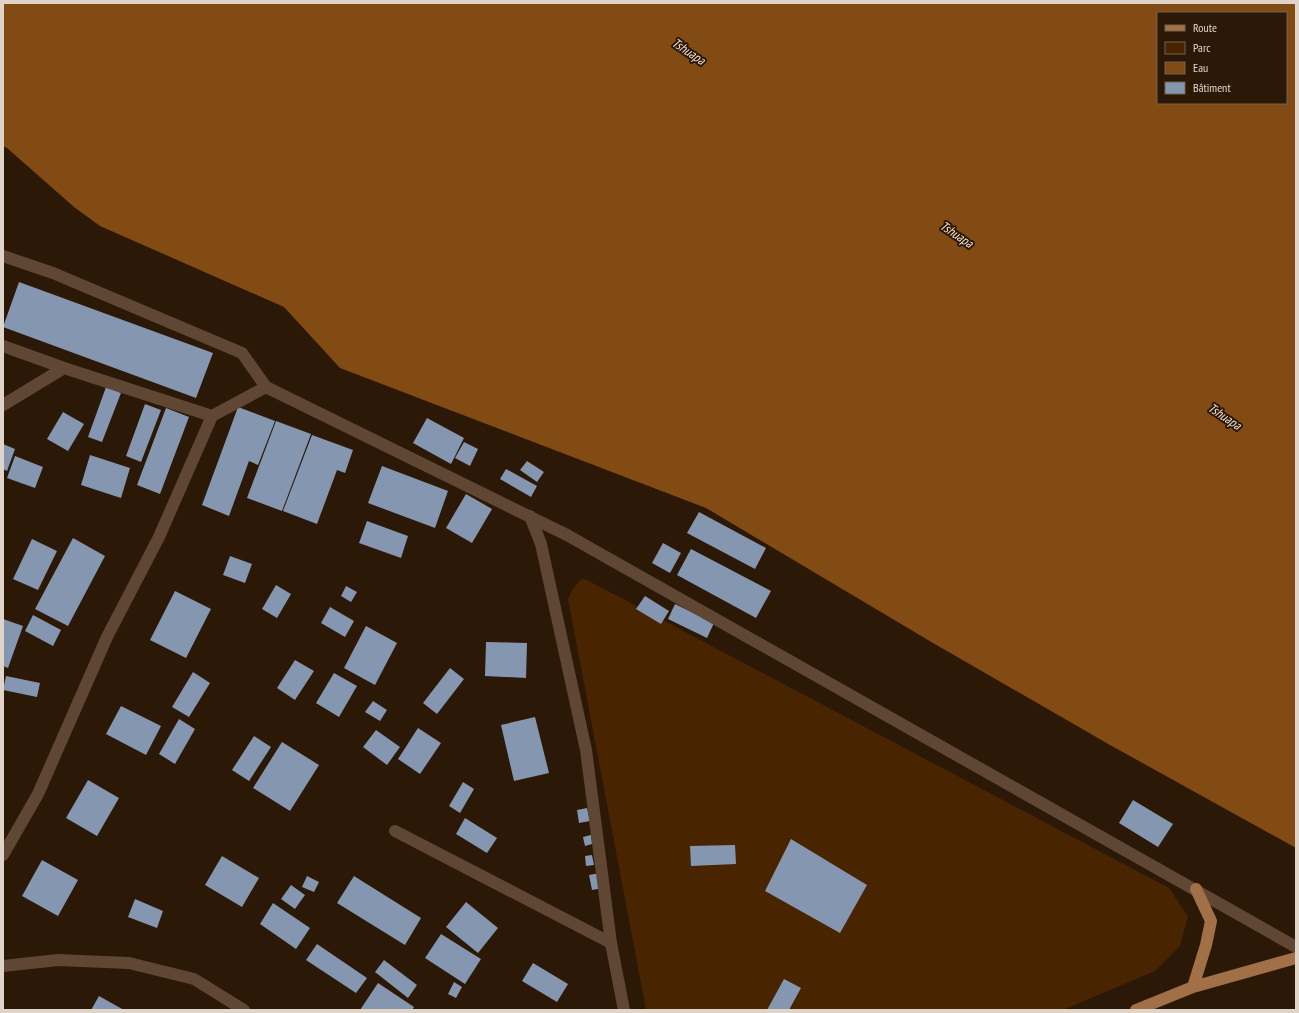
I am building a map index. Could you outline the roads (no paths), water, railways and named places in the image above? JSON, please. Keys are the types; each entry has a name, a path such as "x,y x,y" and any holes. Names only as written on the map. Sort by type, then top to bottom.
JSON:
{"main road":[{"path":"1193,987 1206,945 1211,921 1196,889"},
{"path":"1136,1010 1193,987 1296,958"}],"street":[{"path":"3,256 53,273 242,353 266,387 567,535 1196,889 1296,947"},
{"path":"3,346 64,368 212,416"},
{"path":"3,405 64,368"},
{"path":"3,855 38,794 108,637 159,537 212,416 266,387"},
{"path":"530,516 541,544 586,750 610,943 624,1010"},
{"path":"395,831 610,943"},
{"path":"3,966 58,960 129,963 194,979 244,1010"}],"water":[{"name":"Tshuapa","path":"3,3 1296,3 1296,848 1110,745 933,643 706,508 340,368 284,307 100,226 74,207 3,146"}]}
